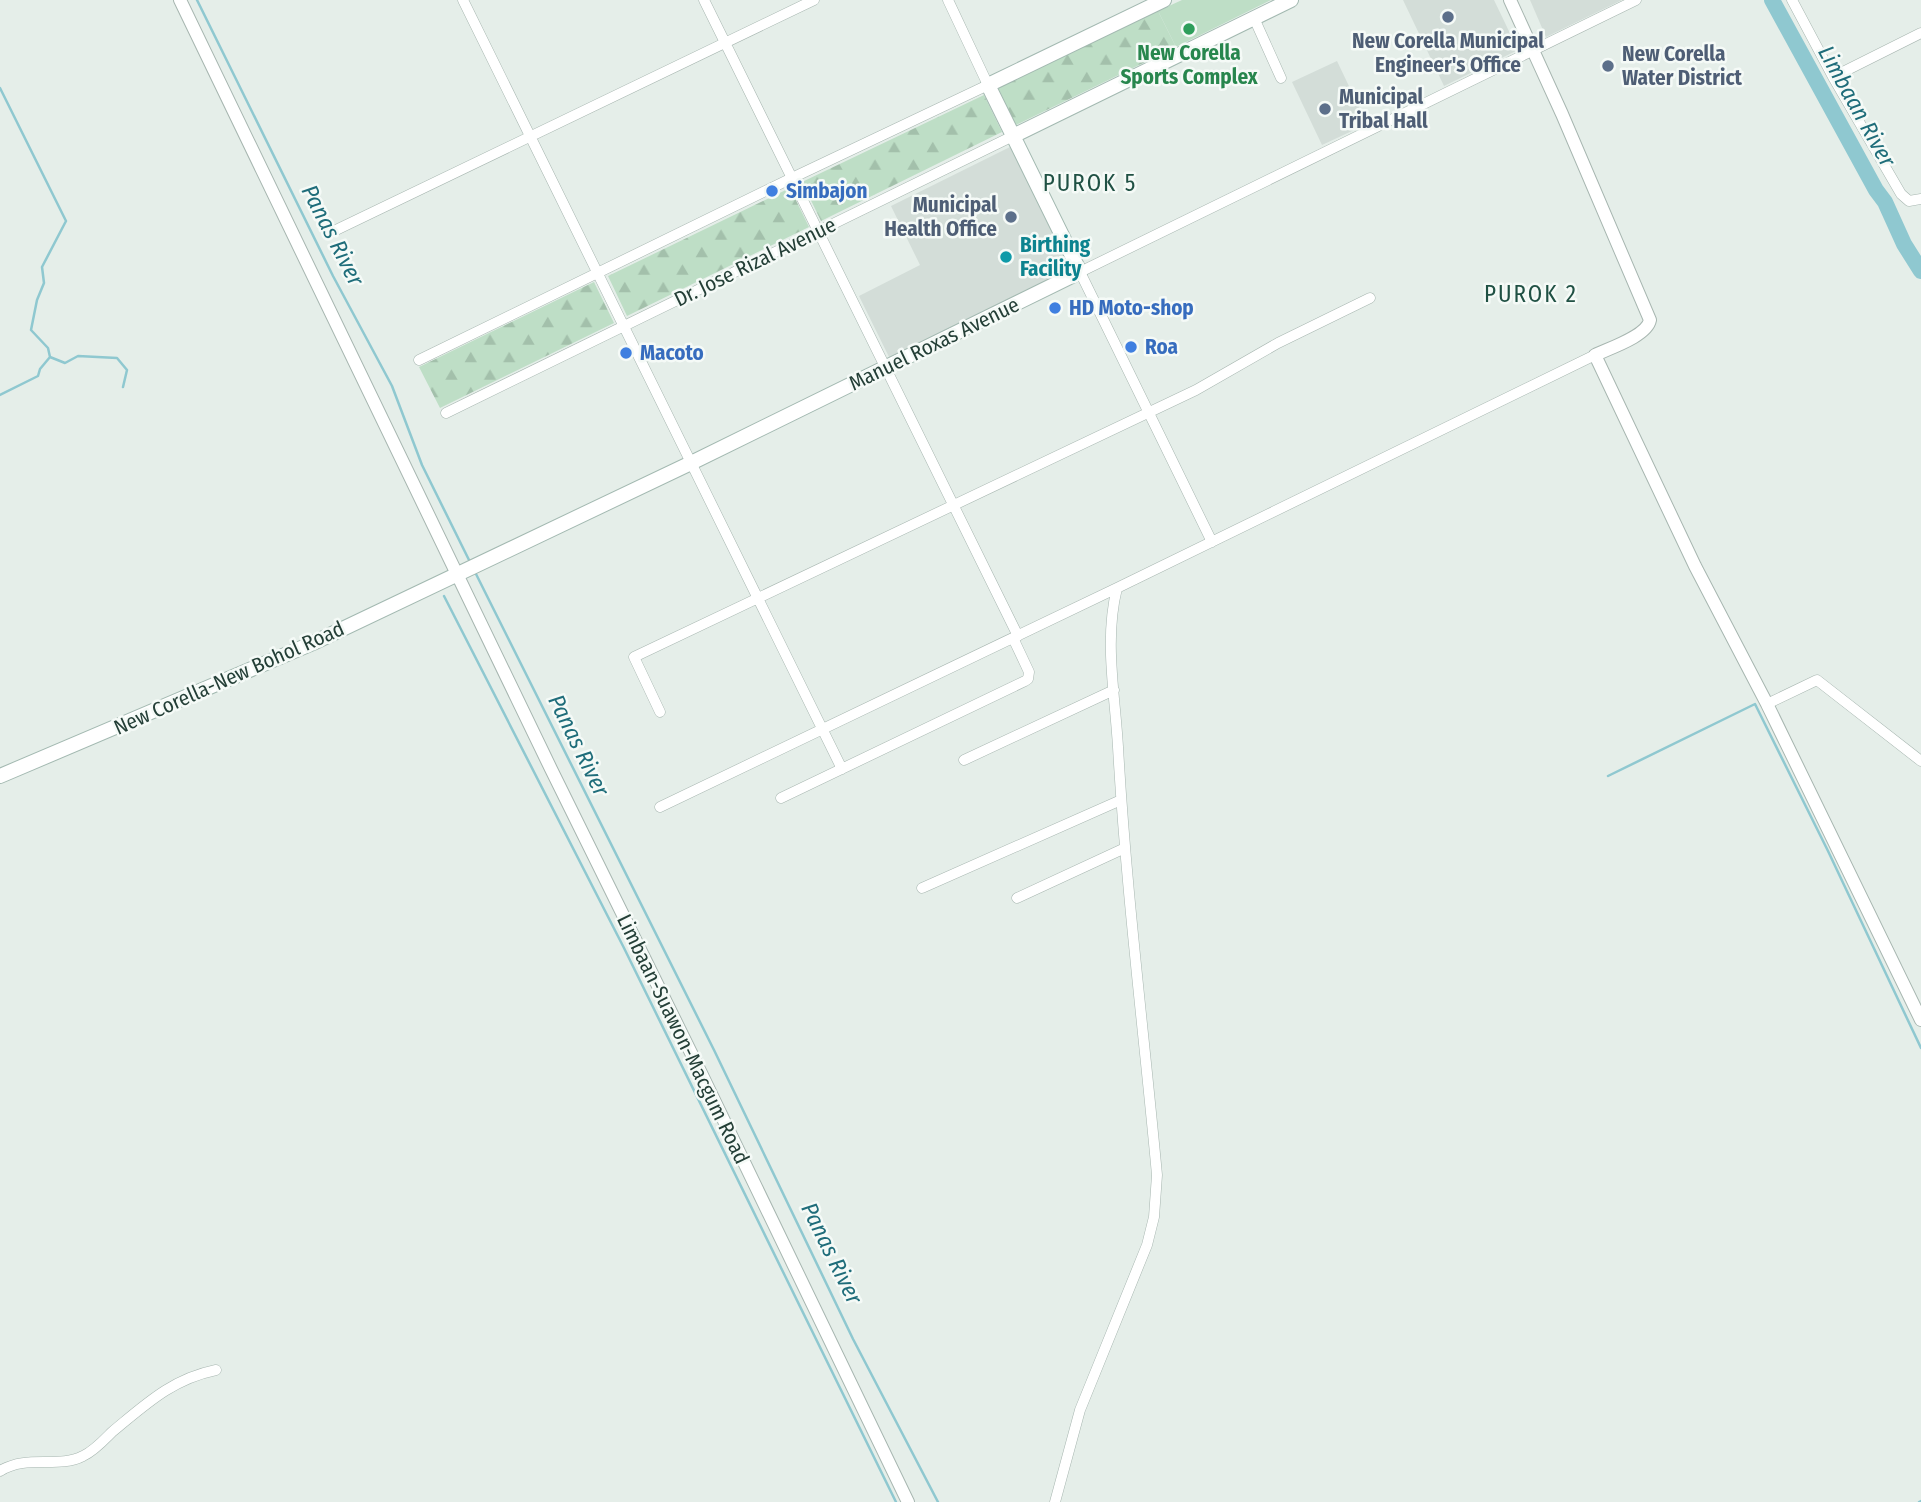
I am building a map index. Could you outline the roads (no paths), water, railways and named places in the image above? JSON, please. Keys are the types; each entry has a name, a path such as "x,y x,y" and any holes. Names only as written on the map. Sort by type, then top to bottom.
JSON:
{"main road":[{"path":"1080,272 988,85 1164,0"},
{"name":"Dr. Jose Rizal Avenue","path":"1013,136 1291,0"},
{"name":"Manuel Roxas Avenue","path":"462,573 1080,272"},
{"name":"New Corella-New Bohol Road","path":"0,776 313,643 462,573"}],"street":[{"name":"Limbaan-Suawon-Macgum Road","path":"180,0 462,573 908,1502"},
{"path":"463,0 842,769"},
{"path":"705,0 954,504 1016,637 1030,676 1025,681 781,798"},
{"path":"336,230 814,0"},
{"path":"419,360 988,85 948,0"},
{"path":"660,807 1117,589 1641,333 1650,320 1510,0"},
{"name":"Manuel Roxas Avenue","path":"1080,272 1636,0"},
{"path":"1792,0 1901,194 1909,201 1921,199"},
{"path":"1254,18 1282,78"},
{"path":"1833,77 1921,33"},
{"name":"Dr. Jose Rizal Avenue","path":"446,412 1013,136"},
{"path":"1080,272 1212,542"},
{"path":"660,712 634,657 1196,390 1317,322 1370,298"},
{"path":"1595,355 1695,566 1767,704 1921,1020"},
{"path":"1055,1502 1080,1410 1147,1245 1154,1217 1157,1175 1121,800 1110,633 1117,589"},
{"path":"1767,704 1817,680 1921,761"},
{"path":"964,760 1114,690"},
{"path":"922,888 1121,800"},
{"path":"1017,898 1125,848"},
{"path":"0,1471 22,1461 58,1461 83,1457 146,1404 181,1380 194,1374 216,1370"}],"waterway":[{"name":"Panas River","path":"197,0 333,276 392,386 422,465 470,562"},
{"name":"Limbaan River","path":"1772,0 1921,271"},
{"path":"0,88 66,221 42,267 44,283 37,300 31,330 48,348 50,357"},
{"path":"50,357 65,363 78,356 117,358 127,370 123,387"},
{"path":"0,395 38,376 50,357"},
{"name":"Panas River","path":"475,572 714,1050 853,1339 938,1502"},
{"path":"444,596 624,948 896,1502"},
{"path":"1608,776 1755,704 1921,1048"}],"place":[{"name":"New Corella Municipal Engineer's Office","path":"1448,17"},
{"name":"New Corella Sports Complex","path":"1189,29"},
{"name":"New Corella Water District","path":"1608,66"},
{"name":"Municipal Tribal Hall","path":"1325,109"},
{"name":"Simbajon","path":"772,191"},
{"name":"Municipal Health Office","path":"1011,217"},
{"name":"Birthing Facility","path":"1006,257"},
{"name":"HD Moto-shop","path":"1055,308"},
{"name":"Roa","path":"1131,347"},
{"name":"Macoto","path":"626,353"}],"district":[{"name":"PUROK 5","path":"1090,183"},
{"name":"PUROK 2","path":"1531,294"}]}
